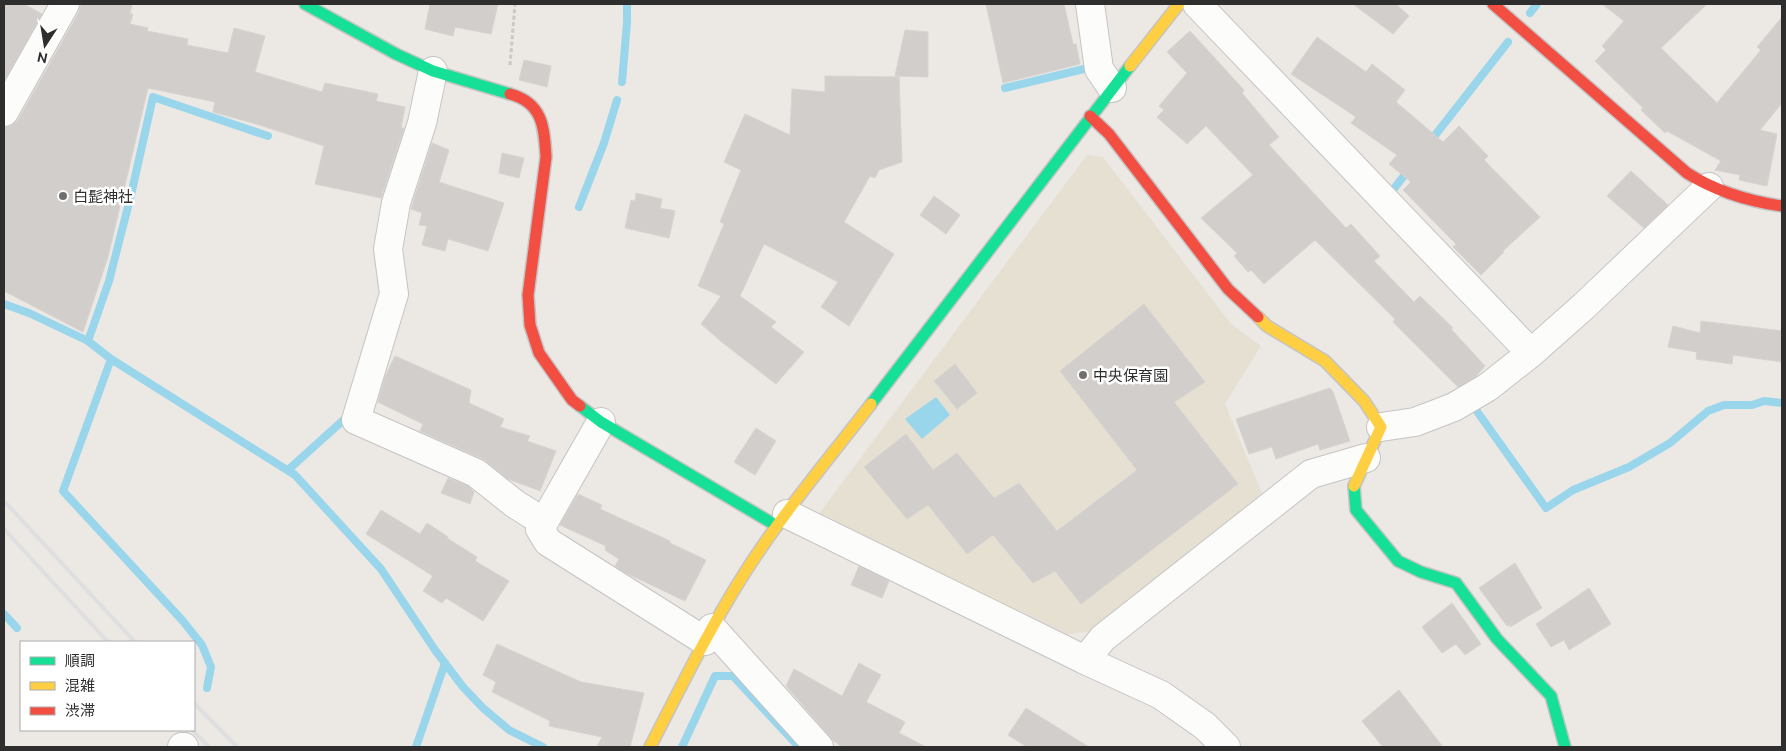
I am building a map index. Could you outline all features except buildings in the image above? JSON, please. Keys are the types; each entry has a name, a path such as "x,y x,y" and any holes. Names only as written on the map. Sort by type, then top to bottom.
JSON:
{"street":[{"path":"4,112 65,4"},
{"path":"305,4 396,54 433,71 521,97 533,106 540,116 545,134 546,157 528,295 530,325 538,353 554,378 572,400 601,422 782,520 1161,695 1205,726 1226,747"},
{"path":"1090,4 1099,69 1112,88"},
{"path":"650,747 708,634 744,574 782,520 1090,116 1179,4"},
{"path":"1197,4 1531,353"},
{"path":"1493,4 1688,173 1708,187 1749,202 1782,206"},
{"path":"433,71 422,123 396,203 388,249 394,294 356,420 476,473 515,504 544,522"},
{"path":"1090,116 1109,134 1228,289 1267,326 1324,361 1364,402 1381,427"},
{"path":"1381,427 1415,422 1454,407 1488,387 1531,353 1584,306 1708,187"},
{"path":"601,422 540,529 548,542 708,634 819,747"},
{"path":"1381,427 1354,487 1356,510 1398,560 1421,572 1456,583 1497,639 1551,696 1565,747"},
{"path":"1085,660 1104,638 1311,474 1366,458"}],"path":[{"path":"507,93 515,4"}],"shaded area":[{"name":"中央保育園","path":"1087,155 1103,157 1231,324 1261,346 1225,404 1264,498 1092,631 1065,635 818,515"}],"water":[{"path":"936,397 950,415 922,439 905,419"}],"waterway":[{"path":"622,82 627,4"},
{"path":"1530,13 1537,4"},
{"path":"1429,143 1508,42"},
{"path":"1005,88 1084,69"},
{"path":"88,341 109,281 153,97 268,136"},
{"path":"579,207 604,143 617,100"},
{"path":"1393,190 1410,168"},
{"path":"4,304 29,313 88,341 111,359 295,475 381,569 435,650 463,687 483,708 509,730 543,747"},
{"path":"111,359 63,491 182,620 202,645 211,667 207,688"},
{"path":"1476,410 1546,508 1573,490 1629,467 1670,443 1708,411 1724,405 1752,405 1764,401 1782,403"},
{"path":"288,470 349,415"},
{"path":"4,614 17,628"},
{"path":"416,747 445,663"},
{"path":"682,747 715,676 733,676 799,747"}],"railway":[{"path":"4,501 134,641"},
{"path":"4,529 107,641"},
{"path":"195,704 237,747"},
{"path":"193,731 209,747"}],"traffic: fast":[{"path":"305,4 396,54 433,71 510,94"},
{"path":"871,404 1130,66"},
{"path":"580,406 601,422 777,526"},
{"path":"1354,486 1356,510 1398,561 1421,572 1456,583 1497,639 1551,696 1565,747"}],"traffic: slow":[{"path":"1130,66 1179,4"},
{"path":"1258,317 1267,326 1325,361 1364,401 1381,427 1354,486"},
{"path":"650,747 707,638 744,574 790,509 871,404"}],"traffic: jam":[{"path":"1493,4 1687,173 1698,180 1733,195 1782,206"},
{"path":"510,94 529,103 540,118 546,157 528,295 530,325 539,353 572,400 580,406"},
{"path":"1090,116 1109,134 1228,289 1258,317"}],"place":[{"name":"白髭神社","path":"63,196"},
{"name":"中央保育園","path":"1083,375"}]}
